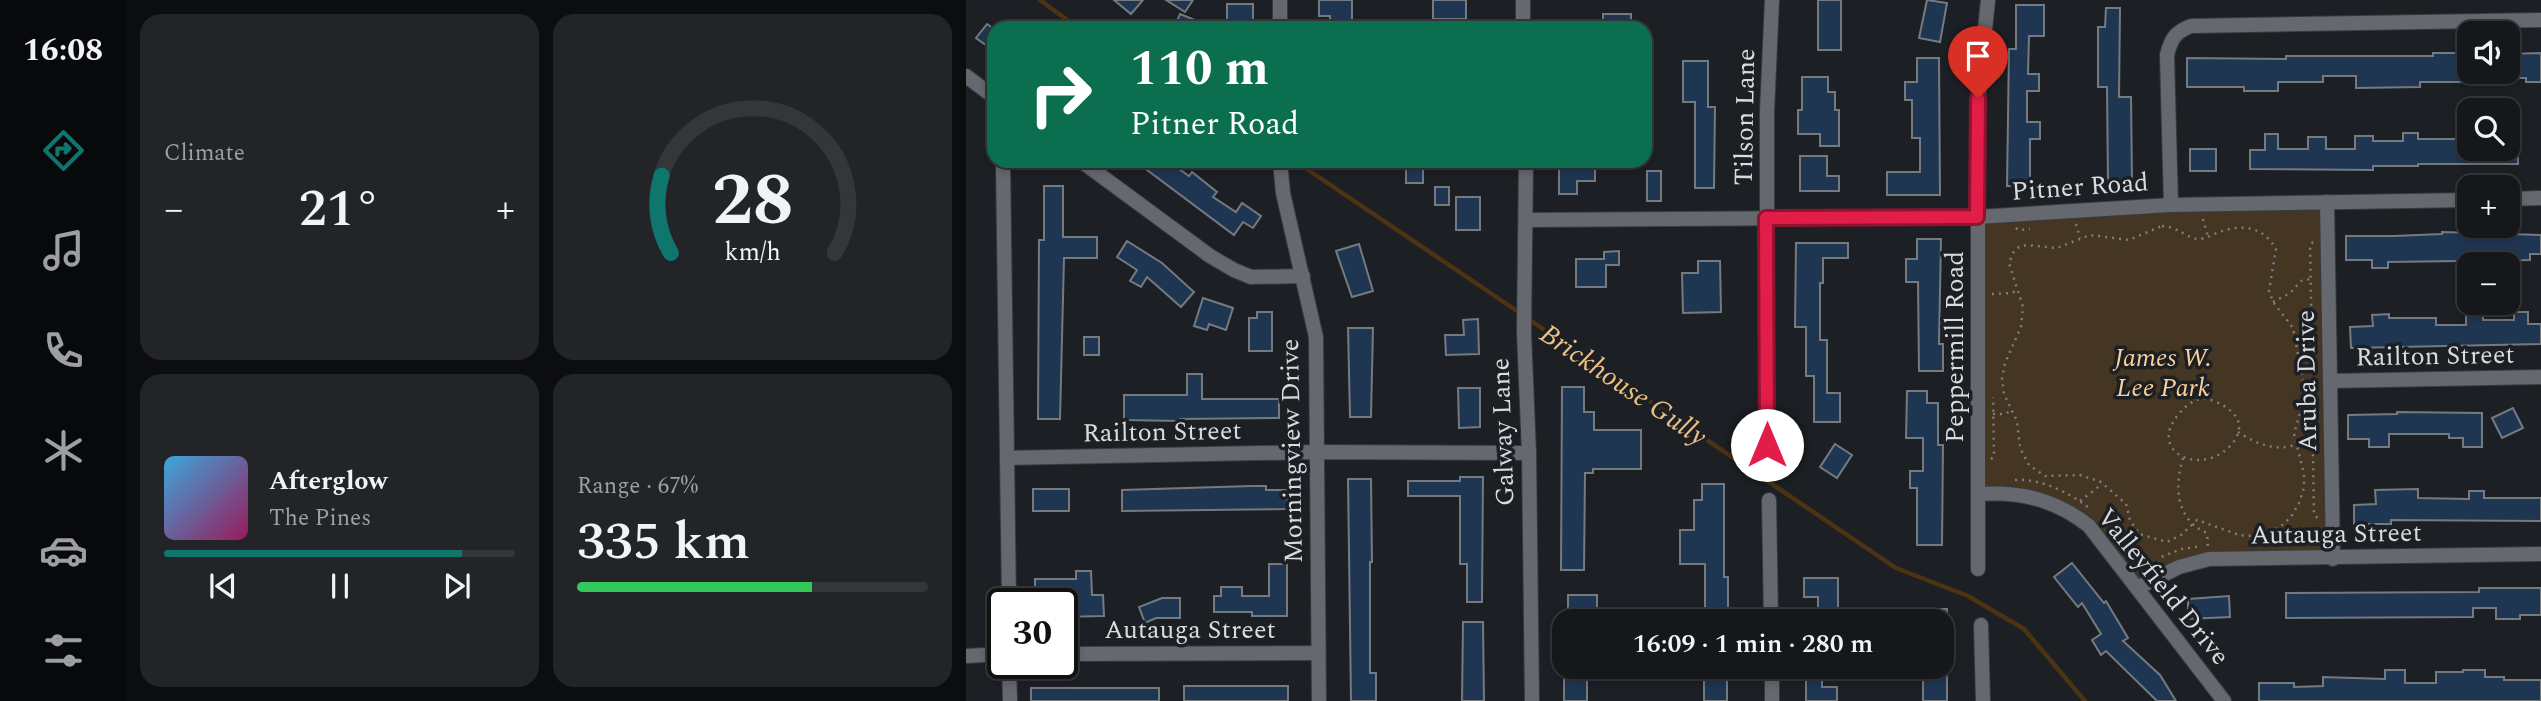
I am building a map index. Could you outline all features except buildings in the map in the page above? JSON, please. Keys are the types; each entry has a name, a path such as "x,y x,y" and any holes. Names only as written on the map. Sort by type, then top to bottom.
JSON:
{"street":[{"path":"1280,0 1280,21"},
{"path":"1523,0 1524,21"},
{"name":"Tilson Lane","path":"1767,445 1767,112 1772,0"},
{"name":"Peppermill Road","path":"1978,569 1978,98 1988,0"},
{"path":"2171,205 2167,55 2178,31 2191,26 2541,20"},
{"path":"966,76 987,92"},
{"path":"1003,168 1009,588"},
{"path":"1090,168 1210,256 1234,270 1251,277 1303,276"},
{"name":"Morningview Drive","path":"1281,168 1283,193 1316,337 1319,701"},
{"name":"Galway Lane","path":"1526,168 1524,333 1529,453 1532,701"},
{"path":"2520,199 2541,198"},
{"name":"Pitner Road","path":"1527,220 1977,217 2171,205 2457,200"},
{"name":"Aruba Drive","path":"2327,202 2333,559"},
{"name":"Railton Street","path":"2330,382 2541,377"},
{"name":"Railton Street","path":"1007,458 1317,452 1529,453"},
{"name":"Valleyfield Drive","path":"1980,494 2013,494 2044,499 2074,514 2089,526 2224,701"},
{"path":"1769,500 1771,609"},
{"name":"Autauga Street","path":"2137,588 2209,552 2333,559 2541,554"},
{"path":"1981,625 1983,701"},
{"name":"Autauga Street","path":"1078,654 1318,653"},
{"path":"966,656 987,655"},
{"path":"1009,679 1010,701"},
{"path":"1772,679 1772,701"}],"path":[{"path":"2203,219 2208,237"},
{"path":"2076,222 2080,237"},
{"path":"2162,226 2181,230 2201,240 2208,237 2228,229 2246,227 2263,234 2276,249 2269,291 2273,302 2293,328 2305,394 2295,427 2304,488 2291,517 2280,527 2267,533 2248,536 2230,533 2197,520 2181,535 2167,542 2139,534 2130,520 2126,505 2101,482 2080,475 2045,476 2029,465 2020,448 2017,421 2004,394 2002,378 2005,363 2021,327 2022,307 2009,263 2014,251 2027,245 2057,248 2080,237 2098,235 2129,240 2162,226"},
{"path":"2311,245 2312,346"},
{"path":"2273,302 2290,293 2301,281 2311,279"},
{"path":"1992,294 2018,290"},
{"path":"2312,397 2314,515"},
{"path":"2204,398 2215,401 2234,413 2239,425 2238,432 2230,446 2213,458 2201,461 2183,458 2172,447 2169,438 2170,428 2183,409 2196,399 2204,398"},
{"path":"1994,457 1993,414 2005,414 2012,410"},
{"path":"2238,432 2273,447 2313,439"},
{"path":"2161,557 2181,549 2209,552 2207,533 2191,524 2178,496 2183,458"},
{"path":"2080,501 2101,482"}],"green space":[{"name":"James W. Lee Park","path":"2327,202 2333,559 2222,559 2137,588 2074,514 1980,494 1977,217"}],"waterway":[{"name":"Brickhouse Gully","path":"1040,0 1068,21"},
{"name":"Brickhouse Gully","path":"1305,168 1520,313"},
{"name":"Brickhouse Gully","path":"1527,318 1896,568 1968,596 2024,629 2085,701"}],"route":[{"path":"1767,445 1766,218 1977,217 1978,98"}]}
